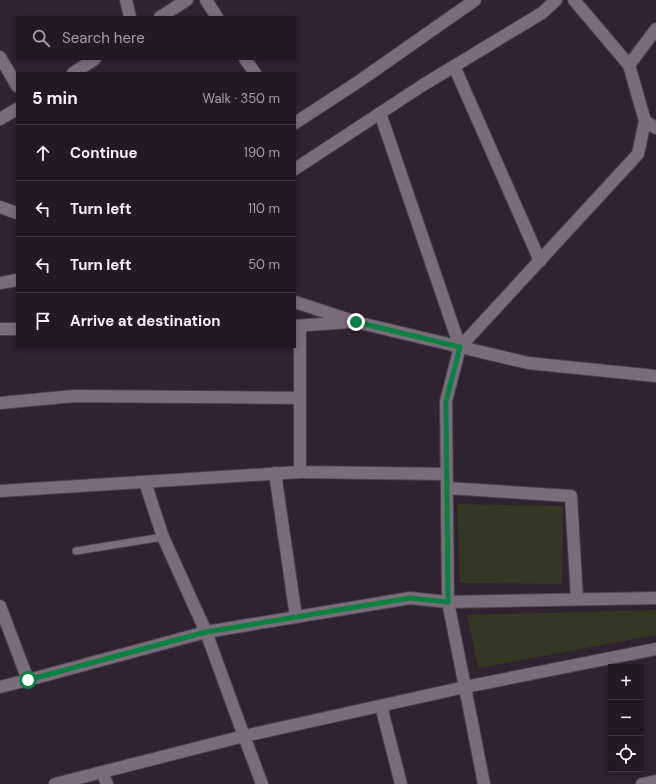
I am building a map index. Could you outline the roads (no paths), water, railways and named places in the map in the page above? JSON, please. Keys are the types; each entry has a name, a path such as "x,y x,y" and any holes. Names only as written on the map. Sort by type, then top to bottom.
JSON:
{"street":[{"path":"126,0 130,16"},
{"path":"162,16 186,0"},
{"path":"206,0 216,16"},
{"path":"296,123 475,0"},
{"path":"296,168 454,66 542,13 556,0"},
{"path":"484,784 448,602 446,401 460,347 638,154 645,121 629,65 574,0"},
{"path":"629,65 656,29"},
{"path":"0,57 16,84"},
{"path":"75,72 93,60"},
{"path":"246,60 254,72"},
{"path":"454,66 540,261"},
{"path":"0,119 16,109"},
{"path":"380,113 460,347"},
{"path":"645,121 656,128"},
{"path":"0,207 16,213"},
{"path":"0,283 16,280"},
{"path":"296,302 356,322 528,363 656,376"},
{"path":"300,472 298,326 356,322"},
{"path":"0,329 16,329"},
{"path":"0,403 74,396 300,398"},
{"path":"0,491 300,472 446,474"},
{"path":"275,473 296,617"},
{"path":"145,482 163,537 206,632 262,784"},
{"path":"447,488 571,496 577,599"},
{"path":"0,687 206,632 410,598 448,602 656,598"},
{"path":"0,606 28,680"},
{"path":"54,784 244,736 465,687 656,649"},
{"path":"380,706 401,784"},
{"path":"102,772 107,784"},
{"path":"642,784 656,782"}],"lane":[{"path":"76,551 163,537"}]}
